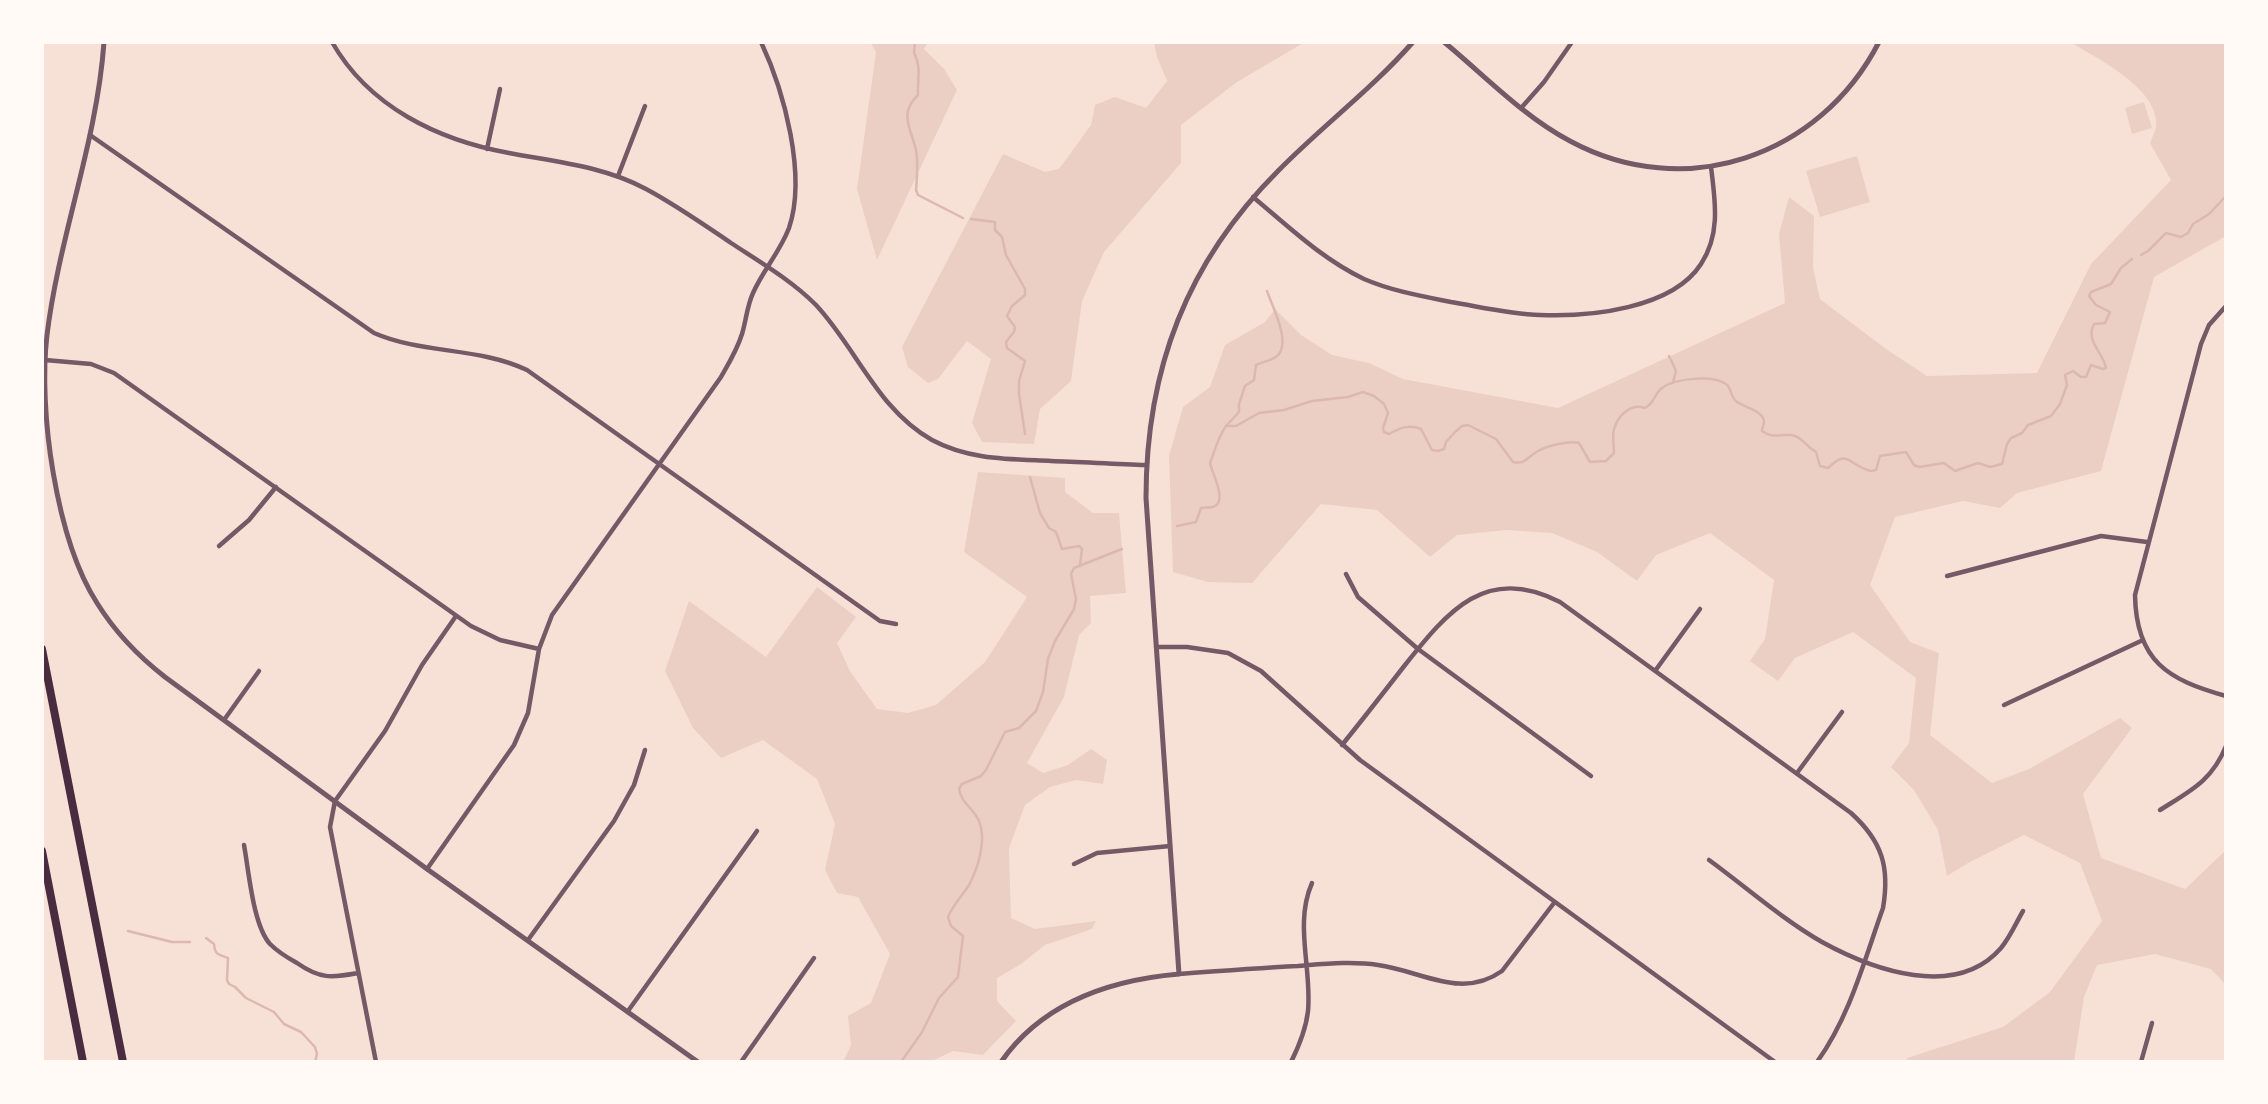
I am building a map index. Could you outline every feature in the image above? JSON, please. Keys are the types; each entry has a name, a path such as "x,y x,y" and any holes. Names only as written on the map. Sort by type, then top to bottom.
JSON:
{"highway":[{"path":"42,649 123,1062"},
{"path":"42,851 83,1062"}],"street":[{"path":"104,42 90,135 52,308 45,360 46,418 50,446 67,531 84,580 109,621 144,660 427,869 698,1062"},
{"path":"331,42 339,56 367,88 401,114 440,133 486,149 589,167 618,176 668,201 768,267 814,304 834,326 878,392 914,428 933,440 975,456 1146,465"},
{"path":"427,869 514,745 528,713 545,631 561,600 721,377 733,356 752,296 788,230 794,208 794,161 784,107 771,63 761,42"},
{"path":"1179,974 1146,465 1158,377 1177,319 1209,256 1253,197 1413,42"},
{"path":"1444,42 1522,107 1570,141 1619,161 1666,169 1711,167 1753,155 1796,136 1815,123 1853,85 1879,42"},
{"path":"1522,107 1544,82 1572,42"},
{"path":"486,149 500,89"},
{"path":"618,176 645,106"},
{"path":"90,135 374,333 400,342 512,362 527,370 880,621 896,624"},
{"path":"1253,197 1326,258 1383,287 1511,313 1569,316 1597,313 1645,302 1665,294 1692,275 1701,264 1714,235 1716,201 1711,167"},
{"path":"2226,306 2209,325 2201,344 2135,595 2135,610 2143,640 2154,658 2170,674 2195,687 2226,696"},
{"path":"45,360 91,365 114,373 456,616 487,635 540,649"},
{"path":"219,546 258,511 276,487"},
{"path":"1947,576 2101,536 2147,542"},
{"path":"1346,574 1358,597 1418,649 1591,776"},
{"path":"1342,745 1440,623 1465,600 1495,589 1528,590 1560,602 1797,773 1865,826 1881,852 1885,867 1884,908 1840,1025 1817,1062"},
{"path":"1655,671 1700,609"},
{"path":"376,1062 330,827 335,801 385,731 422,665 456,616"},
{"path":"2004,705 2143,640"},
{"path":"1156,647 1210,649 1228,653 1246,662 1275,682 1342,745 1554,903 1775,1062"},
{"path":"224,720 259,671"},
{"path":"1797,773 1842,712"},
{"path":"2160,810 2206,780 2226,746"},
{"path":"528,940 614,821 634,785 645,750"},
{"path":"628,1011 757,831"},
{"path":"244,845 261,927 271,945 304,968 321,976 358,973"},
{"path":"1074,864 1097,853 1170,846"},
{"path":"1709,860 1821,941 1864,961 1916,976 1948,977 1975,968 2000,949 2023,911"},
{"path":"1291,1062 1308,1012 1304,910 1312,883"},
{"path":"1001,1062 1032,1028 1077,999 1131,979 1307,965 1376,964 1447,982 1471,985 1492,978 1502,971 1554,903"},
{"path":"741,1062 814,958"},
{"path":"2141,1062 2152,1023"}],"shaded area":[{"path":"870,42 928,42 924,49 944,69 957,90 877,260 857,189 876,52"},
{"path":"1154,42 1305,42 1237,82 1181,125 1181,163 1104,252 1082,301 1071,381 1040,409 1034,444 982,442 972,423 991,359 967,341 938,379 928,383 908,367 902,347 1003,154 1045,172 1059,169 1091,125 1095,105 1115,97 1146,108 1167,81"},
{"path":"2070,42 2226,42 2226,236 2154,277 2101,471 2017,493 2000,508 1963,501 1895,517 1870,585 1910,642 1939,653 1930,735 1992,783 2029,769 2120,718 2132,728 2083,794 2101,858 2185,889 2226,850 2226,985 2211,969 2155,954 2097,965 2084,997 2074,1062 1908,1062 1907,1058 2003,1027 2050,992 2102,921 2080,863 2024,835 1947,876 1938,830 1914,790 1891,767 1909,743 1916,678 1853,632 1795,658 1778,681 1750,661 1765,639 1774,580 1710,533 1656,555 1637,581 1597,552 1552,533 1506,530 1457,535 1430,557 1377,510 1321,504 1252,583 1208,582 1173,572 1169,456 1183,407 1210,387 1225,345 1265,322 1275,309 1301,335 1332,355 1369,363 1403,379 1558,408 1785,303 1779,234 1789,197 1814,216 1813,268 1820,299 1886,349 1927,376 2037,373 2091,264 2171,180 2150,143 2156,127 2155,113 2148,100 2111,66"},
{"path":"2144,102 2152,128 2132,134 2125,108"},
{"path":"1857,156 1870,202 1820,217 1806,171"},
{"path":"978,472 1065,478 1065,492 1093,513 1119,513 1126,593 1090,596 1091,623 1079,635 1064,697 1027,763 1043,773 1068,765 1091,749 1107,760 1103,784 1076,780 1050,787 1025,805 1009,848 1011,918 1035,929 1096,921 1092,929 1045,945 997,978 997,1001 1016,1021 983,1055 953,1051 930,1062 843,1062 851,1045 848,1016 871,1003 890,954 858,897 837,893 825,870 835,824 817,779 763,740 721,758 693,728 665,671 689,601 766,657 817,587 856,617 837,643 850,671 877,709 908,713 936,705 985,662 1027,597 964,552"}],"waterway":[{"path":"915,42 914,53 919,69 918,95 909,107 908,119 917,157 916,190 918,195 963,218"},
{"path":"2141,255 2166,233 2181,237 2188,233 2193,224 2209,214 2226,196"},
{"path":"971,219 995,222 995,230 1002,237 1006,255 1025,289 1025,295 1012,306 1007,316 1015,327 1006,342 1007,348 1025,361 1019,381 1025,434"},
{"path":"1177,526 1196,522 1201,508 1218,504 1218,486 1210,463 1226,426 1236,426 1259,413 1363,392 1384,404 1388,413 1384,432 1389,434 1409,427 1421,429 1432,450 1438,451 1444,449 1446,442 1455,432 1468,425 1496,439 1513,462 1517,463 1542,449 1570,442 1579,443 1590,462 1606,461 1614,453 1614,429 1626,411 1635,407 1645,408 1659,390 1676,382 1712,379 1726,384 1737,402 1763,418 1762,431 1770,435 1791,435 1800,439 1816,452 1820,466 1828,468 1840,459 1845,459 1871,471 1876,470 1880,456 1906,452 1914,465 1919,467 1944,463 1955,471 1978,463 1990,467 2002,464 2011,438 2022,433 2028,425 2051,416 2060,404 2067,385 2065,375 2073,371 2086,377 2091,365 2106,368 2093,341 2092,330 2094,324 2105,323 2110,312 2096,305 2089,296 2091,292 2111,284 2121,268 2132,259"},
{"path":"1226,426 1239,412 1245,386 1254,380 1256,365 1275,358 1281,350 1280,324 1267,291"},
{"path":"1669,356 1676,371 1673,382"},
{"path":"1030,477 1040,513 1049,528 1056,532 1062,549 1079,546 1082,549 1080,565"},
{"path":"901,1062 922,1032 939,998 958,977 963,936 951,926 948,917 972,878 982,837 979,821 962,798 959,789 962,784 981,776 986,770 1005,732 1019,728 1036,711 1043,692 1048,659 1074,609 1076,599 1071,574 1074,568 1122,549"},
{"path":"128,931 172,942 190,942"},
{"path":"206,938 214,944 218,954 228,958 229,984 246,998 274,1012 284,1024 301,1032 315,1047 315,1062"}]}
